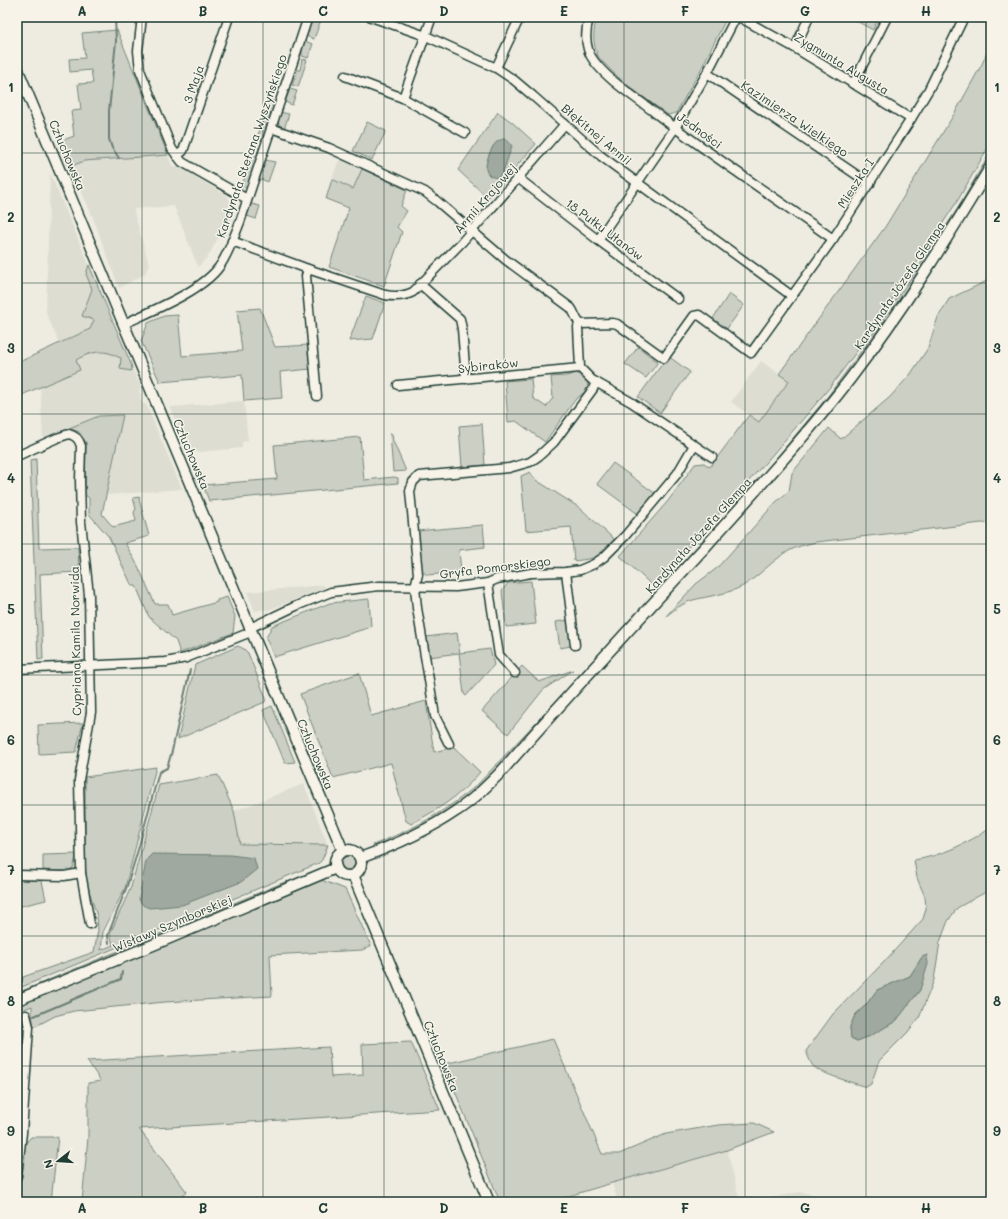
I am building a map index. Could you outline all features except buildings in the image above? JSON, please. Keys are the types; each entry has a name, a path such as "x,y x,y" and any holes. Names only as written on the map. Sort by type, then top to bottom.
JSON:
{"main road":[{"name":"Człuchowska","path":"17,68 19,80 124,324 343,851"},
{"name":"Kardynała Józefa Glempa","path":"360,858 410,837 441,821 457,811 500,773 753,494 813,425 886,332 952,231 991,166"},
{"path":"343,851 353,851 360,858 360,869 353,875 348,876 341,874 336,868 335,859 343,851"},
{"name":"Wisławy Szymborskiej","path":"17,1000 336,868"},
{"name":"Człuchowska","path":"353,875 489,1202"}],"street":[{"path":"142,17 138,51 140,70 172,150 182,162 247,199"},
{"name":"3 Maja","path":"177,156 183,151 229,17"},
{"name":"Kardynała Stefana Wyszyńskiego","path":"124,324 175,300 199,285 218,268 240,222 308,17"},
{"name":"Błękitnej Armii","path":"371,17 426,36 496,68 514,80 601,156 792,296"},
{"path":"403,98 432,17"},
{"path":"496,68 520,17"},
{"name":"Jedności","path":"589,17 586,40 588,51 593,60 606,75 675,128 833,239"},
{"path":"598,240 675,128 737,17"},
{"name":"Zygmunta Augusta","path":"737,17 795,48 911,119"},
{"path":"795,48 809,17"},
{"path":"853,84 888,17"},
{"name":"Mieszka I","path":"579,323 584,325 610,323 617,324 664,358 694,316 700,315 751,353 833,239 870,184 929,89 964,17"},
{"name":"Kazimierza Wielkiego","path":"707,73 870,184"},
{"path":"345,76 403,98 465,133"},
{"name":"Armii Krajowej","path":"232,240 308,269 390,296 407,295 413,292 472,231 565,124"},
{"path":"271,128 329,148 425,192 506,260 575,313 579,323 580,368 592,380 631,402 712,457"},
{"name":"18 Pułku Ułanów","path":"518,178 598,240 678,298"},
{"path":"308,269 306,276 317,396"},
{"path":"420,284 460,319 466,379"},
{"name":"Sybiraków","path":"398,386 580,368"},
{"path":"449,744 435,716 417,608 416,587 418,574 410,491 413,482 419,476 509,468 530,462 554,442 593,389 596,382"},
{"name":"Cypriana Kamila Norwida","path":"17,456 69,434 77,438 80,441 81,446 81,522 89,595 91,712 79,780 81,873 90,924"},
{"name":"Gryfa Pomorskiego","path":"17,669 166,662 186,658 251,630 296,606 331,592 379,586 456,586 488,583 497,579 531,573 580,570 594,564 604,557 625,536 678,474 694,445"},
{"path":"566,572 575,644"},
{"path":"488,583 499,655 515,673"},
{"path":"17,875 64,876 81,873"},
{"path":"17,1176 22,1132 29,1027 26,1015"}],"shaded area":[{"path":"311,17 322,17 314,39 306,36"},
{"path":"597,17 727,17 700,71 676,113 668,115 620,79 599,57 596,51 594,36"},
{"path":"849,17 879,17 873,30"},
{"path":"117,30 168,155 84,161 69,167 58,142 74,136 71,111 81,110 78,84 93,83 91,70 70,72 69,59 85,58 82,33"},
{"path":"304,41 313,44 308,58 302,56"},
{"path":"991,43 991,142 958,200 902,285 830,387 767,461 673,564 654,587 620,556 668,501 695,464 704,463 710,467 749,415 759,422 789,381 779,374 885,227 956,111 982,64"},
{"path":"302,59 307,60 298,87 292,85 298,70 300,70"},
{"path":"290,89 297,91 292,105 285,102"},
{"path":"270,100 276,102 264,140 256,141"},
{"path":"280,112 289,114 284,129 281,128 279,124 278,119"},
{"path":"498,112 513,123 536,144 488,198 458,170","holes":["493,146 506,164 503,172 498,178 486,170 487,161"]},
{"path":"367,122 386,131 372,160 353,151"},
{"path":"504,139 512,146 503,172 498,178 493,177 487,172 487,160 496,143"},
{"path":"257,146 260,149 249,184 246,187 241,188 255,147"},
{"path":"991,151 991,156 960,210 907,290 834,393 790,446 478,788 456,806 433,820 398,838 373,847 373,845 402,833 440,812 453,804 478,784 570,686 764,473 828,396 857,357 958,208"},
{"path":"168,155 172,166 179,167 228,196 233,203 234,212 230,225 224,238 219,236 209,255 198,267 174,206 134,209 149,264 145,274 119,288 92,215 72,170 69,167 84,161"},
{"path":"265,160 275,162 268,182 258,178"},
{"path":"342,160 362,169 353,189 332,179 338,162"},
{"path":"362,169 407,190 401,206 407,211 397,227 402,232 384,286 329,267 349,208 326,199 332,179 353,189"},
{"path":"50,173 89,265 86,274 92,289 82,315 94,320 90,329 59,343 46,312"},
{"path":"250,204 260,206 256,219 246,215"},
{"path":"89,265 131,364 131,371 120,369 121,358 105,352 92,353 76,360 80,370 17,397 17,363 90,329 94,320 82,316 92,289 86,274"},
{"path":"991,279 991,524 982,523 816,542 803,545 782,555 743,586 725,593 689,601 666,616 696,584 717,568 776,502 789,491 792,473 829,428 841,439 890,397 910,375 928,348 938,317 949,299"},
{"path":"729,294 744,305 726,330 712,320"},
{"path":"366,296 385,303 373,339 349,341"},
{"path":"260,308 275,347 309,345 311,369 280,372 282,398 244,401 242,375 160,382 141,341 148,323 164,316 178,315 182,356 242,351 237,310"},
{"path":"638,347 658,362 646,378 625,364"},
{"path":"109,353 121,358 131,371 132,368 141,387 139,392 141,394 140,399 142,400 143,404 146,404 182,489 106,495 123,415 99,416 43,439 40,387 80,370 76,360 84,355"},
{"path":"668,356 690,372 660,413 638,397"},
{"path":"761,361 789,381 759,422 731,402"},
{"path":"580,372 588,381 587,390 575,400 545,442 516,421 508,422 505,381 531,379 533,398 546,407 553,398 551,377 566,376"},
{"path":"244,401 248,441 242,442 242,448 189,453 170,407"},
{"path":"123,415 102,514 113,527 136,521 134,512 136,509 133,498 140,497 139,499 149,536 125,543 138,566 155,604 168,604 172,615 217,602 217,600 227,597 235,616 233,633 180,653 176,641 149,617 136,586 132,586 109,537 89,514 89,498 85,495 86,443 79,432 69,428 99,416"},
{"path":"482,424 485,465 462,467 459,426"},
{"path":"390,434 392,434 393,441 406,471 393,472"},
{"path":"360,437 364,480 394,477 398,478 398,483 209,501 203,485 277,479 274,445"},
{"path":"36,459 39,548 78,547 79,572 40,574 43,659 38,660 30,460"},
{"path":"613,463 656,494 638,514 597,484"},
{"path":"530,472 536,480 580,508 615,540 602,554 593,558 574,561 571,527 526,531 521,476"},
{"path":"483,525 485,547 459,550 461,572 427,575 421,570 417,531"},
{"path":"531,581 536,624 506,627 502,591 508,583"},
{"path":"324,585 324,588 266,611 265,609 255,611 247,592"},
{"path":"369,599 371,627 274,657 266,638 272,626 330,603"},
{"path":"567,620 571,646 560,648 556,622"},
{"path":"457,633 460,653 490,649 494,665 466,696 464,694 459,653 429,657 426,637"},
{"path":"238,646 248,653 266,698 265,702 178,739 195,665"},
{"path":"522,666 539,682 573,670 543,690 508,734 482,711"},
{"path":"359,673 371,716 426,701 434,752 454,747 480,772 457,795 411,824 406,821 391,763 333,778 300,694"},
{"path":"272,706 295,762 285,763 263,710"},
{"path":"83,723 76,752 39,754 38,725"},
{"path":"156,767 125,888 103,932 101,950 113,945 110,934 131,887 159,785 218,775 234,811 240,844 328,845 322,860 319,863 17,989 17,984 22,982 23,977 94,952 98,930 97,916 85,878 85,777"},
{"path":"304,784 328,845 240,844 234,811"},
{"path":"991,828 991,889 957,908 948,921 940,942 934,980 919,1018 907,1033 879,1061 871,1084 866,1087 838,1078 817,1069 813,1066 806,1051 833,1014 884,962 923,919 926,909 925,897 917,878 914,860 944,852 982,834","holes":["922,957 920,990 896,1021 870,1036 857,1041 851,1038 850,1027 855,1015 866,1005 877,990 910,976"]},
{"path":"77,854 73,868 66,871 43,870 43,855"},
{"path":"152,854 230,855 254,858 257,869 241,882 182,905 150,908 143,905 139,899 146,861"},
{"path":"348,856 353,858 355,863 353,868 348,870 343,868 341,863 343,858"},
{"path":"17,879 42,881 46,900 17,907"},
{"path":"321,880 345,889 371,946 362,950 270,955 272,996 165,1002 74,1011 55,1016 34,1027 32,1006 17,1012 17,1006"},
{"path":"287,881 288,883 17,996 17,993"},
{"path":"927,955 928,964 920,990 896,1021 870,1036 857,1041 851,1038 850,1027 855,1015 866,1005 877,990 910,976 922,957"},
{"path":"553,1039 602,1154 619,1154 666,1134 718,1125 754,1123 774,1132 727,1150 559,1199 559,1202 500,1202 444,1064"},
{"path":"411,1042 440,1110 139,1129 187,1192 173,1202 82,1202 88,1137 88,1083 101,1081 87,1061 329,1047 331,1077 363,1075 362,1044"},
{"path":"31,1137 58,1137 51,1202 23,1202 19,1197 23,1146"},
{"path":"727,1150 740,1202 618,1202 612,1183"},
{"path":"800,1192 814,1195 820,1202 752,1202"}],"waterway":[{"path":"115,17 116,41 109,111 109,139 112,148 119,158"},
{"path":"109,943 108,935 127,886 159,772 167,768 190,670"},
{"path":"34,1016 121,979 122,972"}]}
